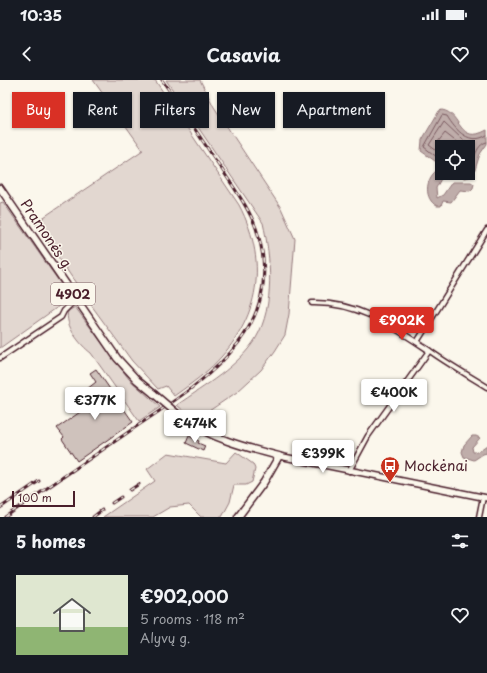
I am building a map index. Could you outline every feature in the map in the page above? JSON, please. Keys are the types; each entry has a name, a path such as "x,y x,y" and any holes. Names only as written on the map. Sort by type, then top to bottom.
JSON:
{"highway":[{"name":"Pramonės g.","path":"0,188 117,358 137,380 181,417 217,437 279,456"},
{"path":"238,517 270,473 279,456"}],"main road":[{"name":"Pramonės g.","path":"279,456 485,497"}],"street":[{"path":"417,342 487,230"},
{"path":"0,358 61,318 64,310 76,300"},
{"path":"312,303 336,304 359,311 395,327 429,351 487,388"},
{"path":"349,471 368,436 429,351"},
{"path":"480,517 485,497"}],"shaded area":[{"path":"93,80 155,80 163,92 140,92 140,128 187,128 239,205 249,228 255,250 256,272 254,294 248,314 238,334 225,352 208,370 174,396 166,386 158,389 132,361 86,298 35,223 143,150 127,128 132,128 132,92 102,92"},
{"path":"166,80 200,80 206,92 174,92"},
{"path":"209,97 217,112 217,128 228,128 281,208 295,239 289,314 285,335 275,351 261,370 237,392 209,411 185,412 177,405 220,375 240,358 256,338 262,325 269,297 270,281 268,251 263,223 199,128 209,128"},
{"path":"3,202 70,297 0,348 0,203"},
{"path":"75,307 129,379 160,407 139,421 91,353 82,345 74,334 68,322 67,316 68,311"},
{"path":"236,452 253,464 255,469 252,482 246,485 234,485 230,502 222,517 201,517 189,505 170,507 153,517 103,517 155,481 147,469 168,453 226,463"}],"water":[{"path":"442,110 448,112 465,131 471,134 478,134 487,130 487,144 480,154 475,170 475,140 435,140 435,161 421,151 422,140 439,111"},
{"path":"435,172 435,180 440,180 436,188 437,198 443,195 452,182 471,182 474,184 473,188 470,191 460,190 451,202 443,201 441,206 437,206 430,199 428,194 428,184"},
{"path":"472,436 480,438 472,447 473,452 477,452 487,445 487,453 474,460 464,457 462,452 464,445"}],"building":[{"path":"96,369 133,422 77,461 62,439 64,437 57,428 96,401 87,389 96,382 90,373"},
{"path":"189,436 205,446 203,451 186,443"}],"railway":[{"path":"5,517 182,395 209,374 232,351 250,326 261,297 264,265 253,220 240,197 162,80"},
{"path":"0,508 39,481"},
{"path":"130,490 139,484"},
{"path":"112,503 121,497"},
{"path":"93,517 102,510"}],"place":[{"name":"Mockėnai","path":"390,483"}]}
